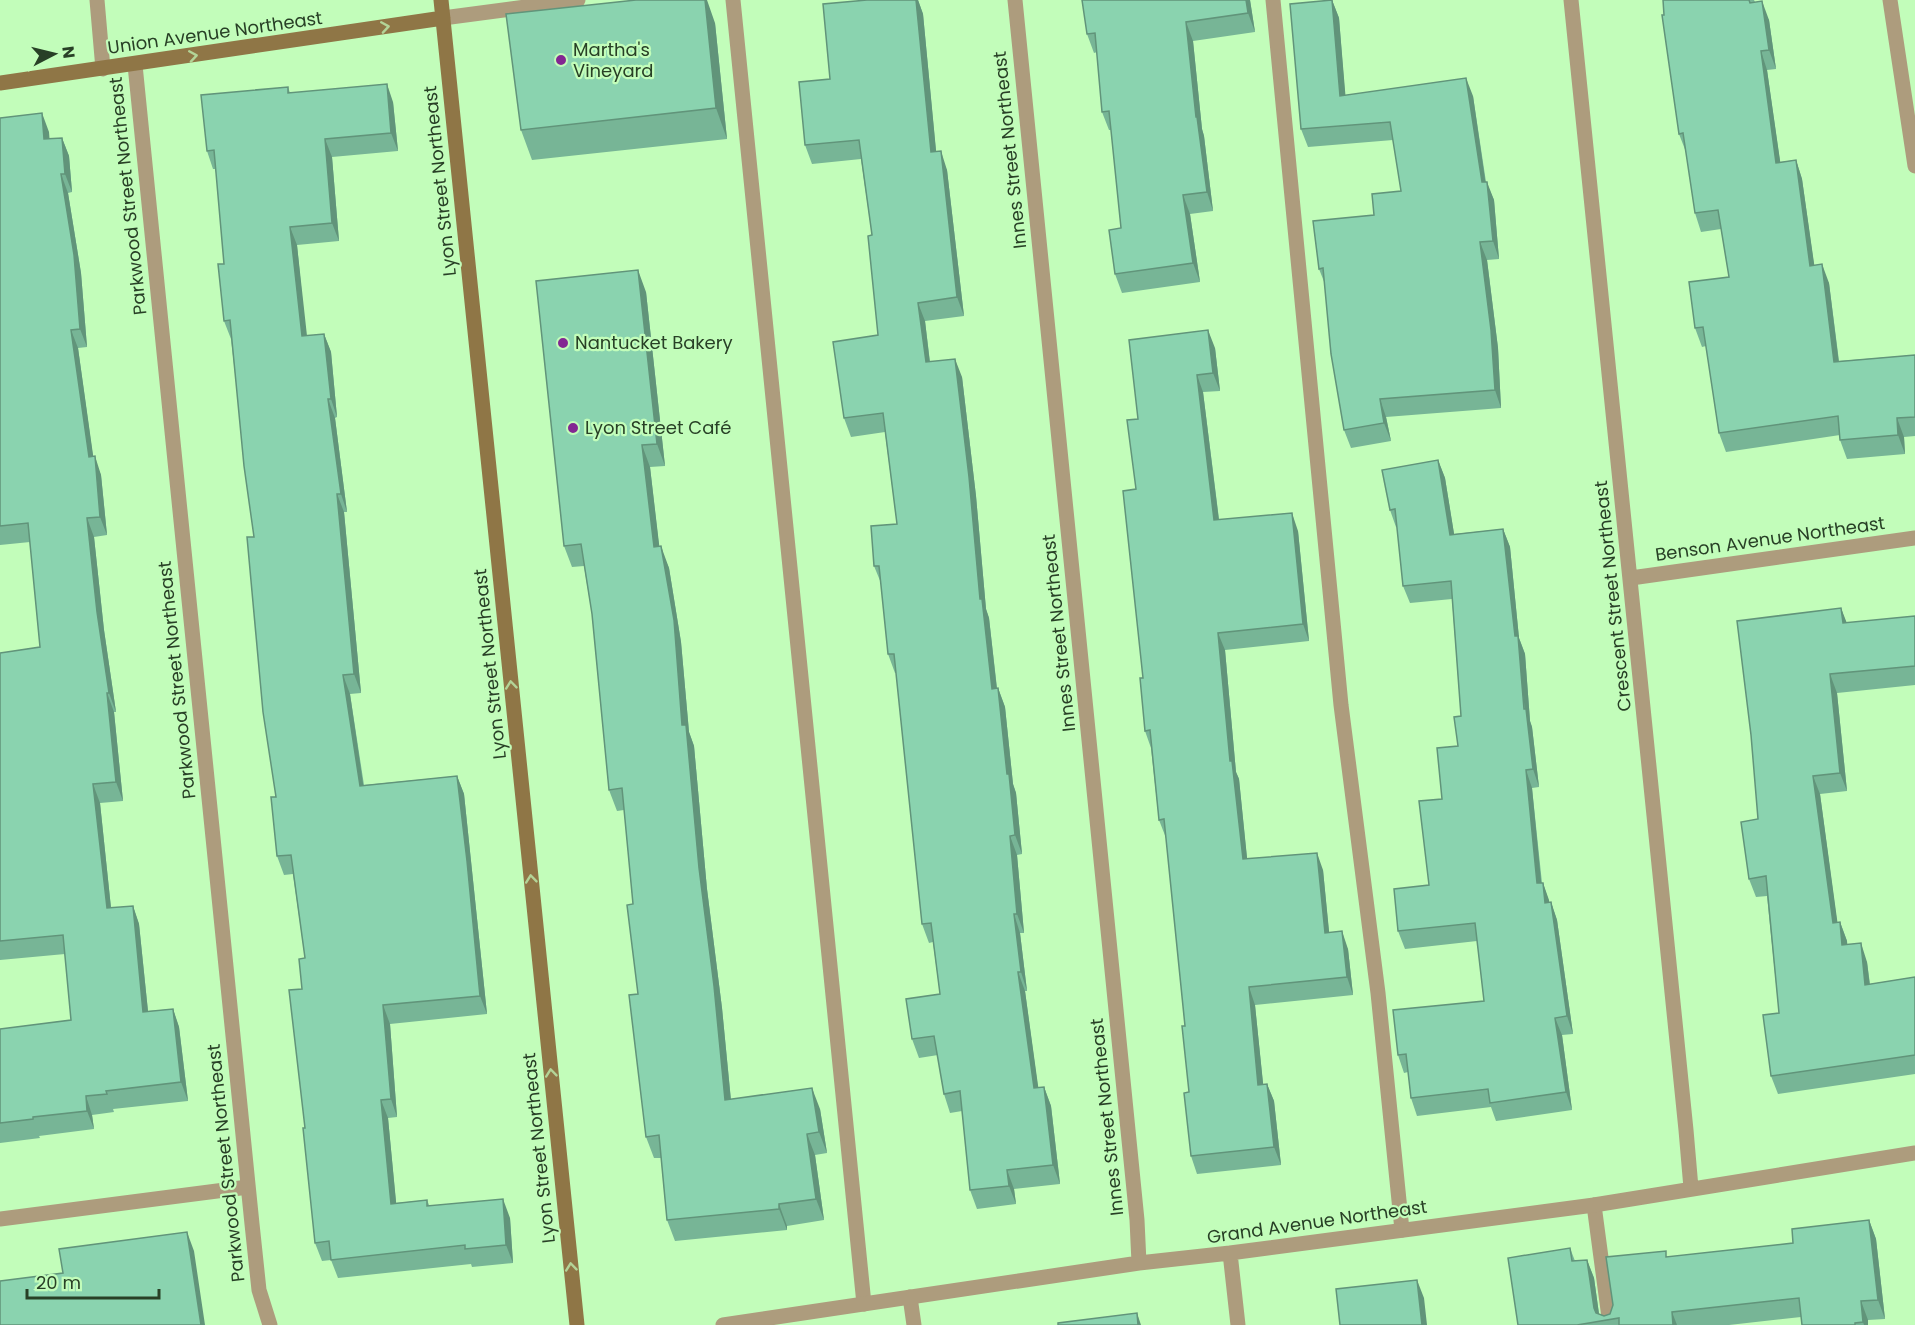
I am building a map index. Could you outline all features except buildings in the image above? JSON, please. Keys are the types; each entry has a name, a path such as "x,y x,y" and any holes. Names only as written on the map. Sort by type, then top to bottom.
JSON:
{"street":[{"path":"97,0 103,69"},
{"name":"Lyon Street Northeast","path":"441,0 577,1325"},
{"name":"Union Avenue Northeast","path":"0,83 578,0"},
{"path":"733,0 864,1304"},
{"name":"Innes Street Northeast","path":"1015,0 1137,1221 1139,1263"},
{"path":"1273,0 1341,705 1378,993 1402,1230"},
{"name":"Crescent Street Northeast","path":"1571,0 1686,1130 1690,1188"},
{"path":"1890,0 1915,166"},
{"name":"Parkwood Street Northeast","path":"135,65 259,1290 270,1325"},
{"name":"Benson Avenue Northeast","path":"1630,578 1915,538"},
{"name":"Grand Avenue Northeast","path":"723,1325 1139,1263 1594,1205 1915,1153"},
{"path":"0,1219 248,1186"},
{"path":"1594,1205 1610,1325"},
{"path":"1230,1253 1238,1325"},
{"path":"910,1297 914,1325"}],"place":[{"name":"Martha's Vineyard","path":"561,60"},
{"name":"Nantucket Bakery","path":"563,343"},
{"name":"Lyon Street Café","path":"573,428"}]}
